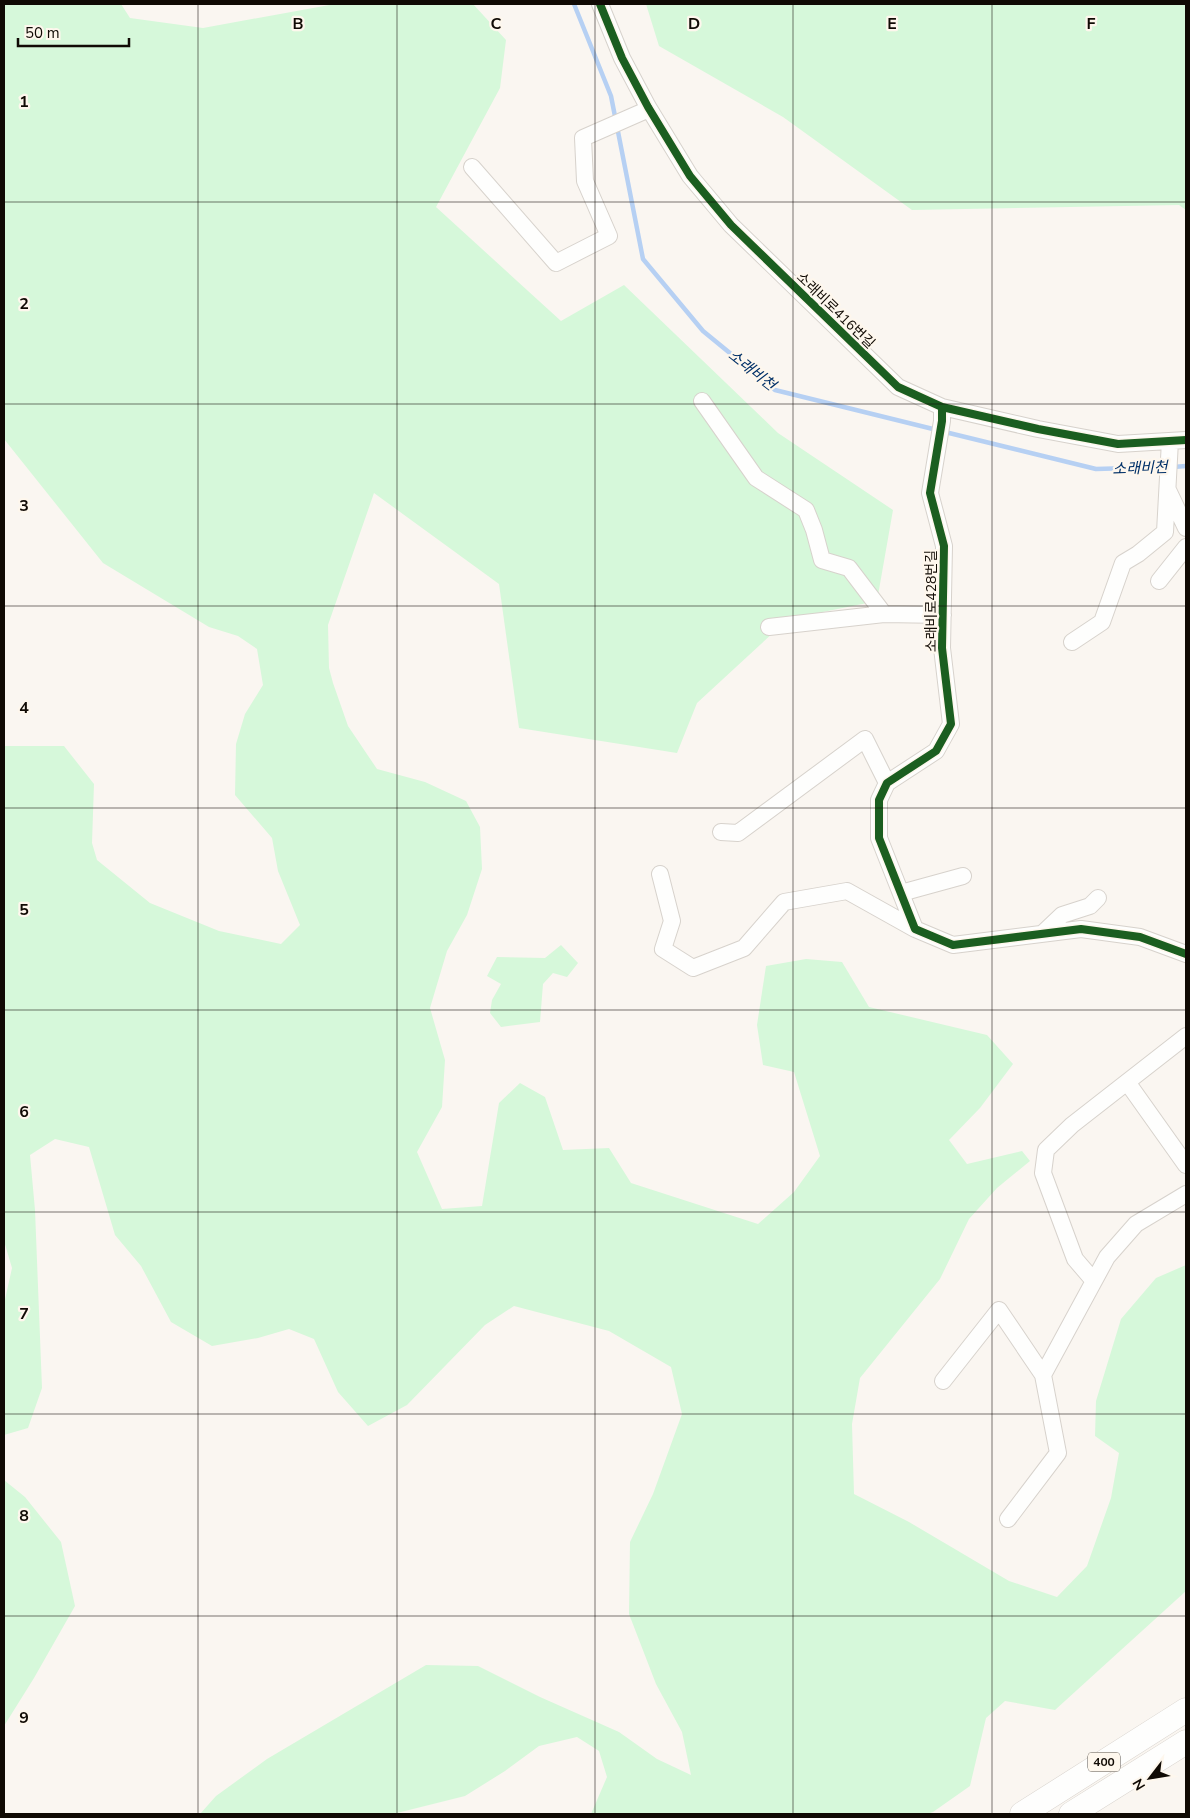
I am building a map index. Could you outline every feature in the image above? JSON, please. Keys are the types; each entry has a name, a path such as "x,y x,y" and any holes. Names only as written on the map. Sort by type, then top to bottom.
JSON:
{"highway":[{"name":"400","path":"1022,1814 1186,1710"},
{"name":"400","path":"1078,1811 1186,1742"}],"street":[{"name":"소래비로416번길","path":"600,4 622,58 648,109 690,176 731,225 898,386 942,414 1118,444 1169,449 1186,440"},
{"path":"472,166 556,263 608,236 585,181 583,138 648,109"},
{"path":"702,401 756,478 806,510 814,530 822,560 849,568 884,614"},
{"name":"소래비로428번길","path":"886,783 936,751 951,724 942,648 944,546 930,493 942,414"},
{"path":"1072,642 1102,622 1122,563 1138,554 1165,532 1169,449"},
{"path":"1168,482 1186,528"},
{"path":"1159,581 1186,547"},
{"path":"769,628 884,614 943,615"},
{"path":"721,832 738,833 865,739 886,783 879,800 879,838 915,929"},
{"path":"660,874 672,921 663,949 693,968 744,948 784,902 847,890 915,929 953,945 1081,929 1140,937 1186,954"},
{"path":"901,893 963,876"},
{"path":"1042,934 1062,915 1090,906 1098,898"},
{"path":"1093,1280 1075,1259 1043,1173 1046,1150 1072,1125 1186,1036"},
{"path":"1127,1082 1186,1165"},
{"path":"1043,1375 1106,1257 1136,1224 1186,1194"},
{"path":"943,1381 999,1310 1043,1375 1058,1453 1008,1519"}],"green space":[{"path":"4,4 121,4 130,18 203,28 335,4 473,4 506,40 500,88 436,207 561,321 624,285 778,433 893,510 877,601 788,619 697,703 677,753 519,728 499,584 374,493 328,625 329,668 348,726 377,769 425,782 466,801 480,827 482,869 467,915 447,951 430,1008 445,1060 442,1107 417,1152 442,1209 482,1206 499,1103 520,1083 545,1097 563,1150 609,1148 631,1183 758,1224 794,1192 820,1156 794,1072 763,1065 757,1025 766,966 806,959 842,962 869,1007 987,1035 1013,1064 980,1108 949,1140 967,1164 1022,1151 1030,1161 997,1188 969,1219 940,1279 860,1378 852,1424 854,1494 909,1522 1009,1581 1057,1597 1087,1566 1111,1498 1119,1453 1095,1436 1096,1401 1121,1319 1156,1278 1186,1265 1186,1591 1055,1710 1005,1701 986,1718 970,1786 933,1812 927,1814 591,1814 607,1777 599,1751 577,1737 539,1746 505,1771 465,1796 393,1814 200,1814 216,1796 267,1759 426,1665 478,1666 540,1697 619,1732 657,1759 691,1775 682,1732 656,1684 629,1614 630,1542 653,1494 682,1414 671,1367 609,1331 514,1306 485,1325 407,1405 368,1426 338,1392 314,1339 289,1329 258,1338 212,1346 171,1322 141,1266 115,1235 89,1147 55,1139 30,1155 35,1210 42,1388 28,1428 4,1435 4,1304 12,1268 4,1241 4,746 64,746 94,784 92,843 97,860 150,903 219,931 281,944 300,925 278,871 272,838 235,795 236,744 245,714 263,685 257,649 238,636 209,627 103,563 4,439"},
{"path":"646,4 1186,4 1186,210 1179,205 912,210 783,117 659,46"},
{"path":"561,945 578,963 567,977 553,973 543,984 540,1022 501,1027 490,1013 492,1000 501,984 487,976 497,957 545,958"},
{"path":"4,1480 25,1497 61,1542 75,1606 4,1726"}],"waterway":[{"name":"소래비천","path":"574,4 611,96 643,259 703,331 775,390 937,430"},
{"name":"소래비천","path":"945,432 1096,469 1165,467"},
{"name":"소래비천","path":"1173,467 1186,466"}],"cycle path":[{"path":"600,4 622,58 648,107 690,176 731,225 898,387 942,407 1038,429 1118,444 1186,440"},
{"path":"942,407 942,421 930,493 944,546 942,648 951,724 936,751 887,783 879,800 879,838 915,929 953,945 1081,929 1140,937 1186,954"}]}
